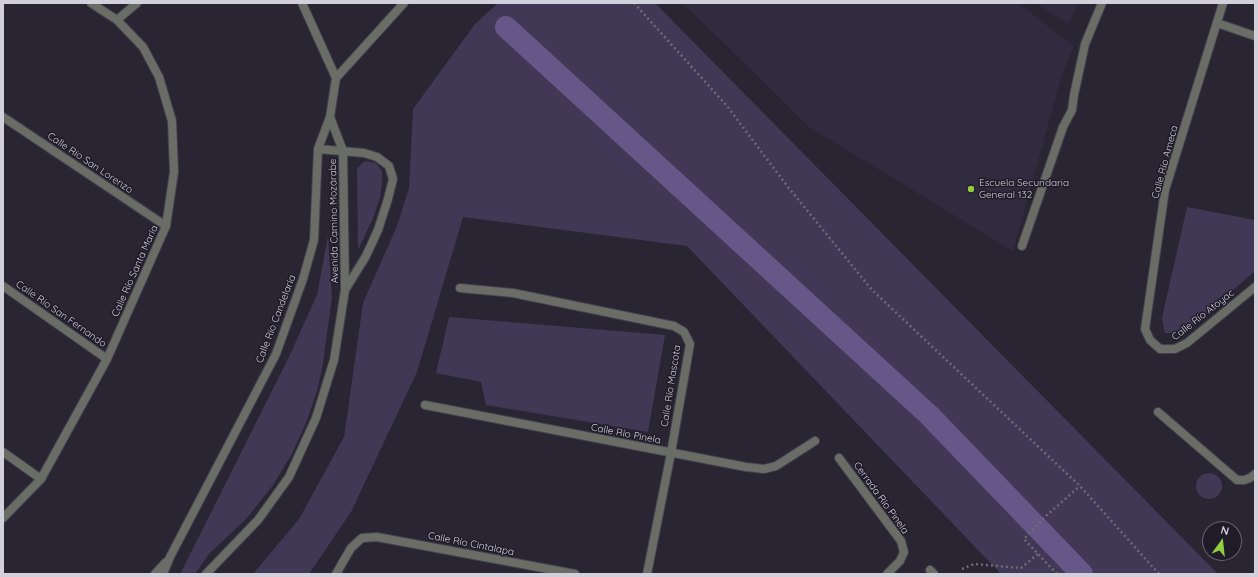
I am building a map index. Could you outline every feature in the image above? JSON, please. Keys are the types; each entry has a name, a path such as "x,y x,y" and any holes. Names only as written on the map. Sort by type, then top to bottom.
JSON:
{"street":[{"name":"Calle Río Santa María","path":"3,518 41,479 107,359 166,226 174,172 172,120 159,77 143,47 117,20 90,3"},
{"path":"117,20 137,3"},
{"path":"302,3 336,78 404,3"},
{"path":"1022,246 1063,127 1072,110 1085,44 1102,3"},
{"name":"Calle Río Ameca","path":"1160,349 1150,340 1145,329 1165,190 1223,3"},
{"path":"1217,23 1255,36"},
{"name":"Calle Río Candelaria","path":"170,557 276,354 298,294 314,240 318,149 330,117 336,78"},
{"name":"Calle Río San Lorenzo","path":"3,117 166,226"},
{"name":"Calle Río Candelaria","path":"330,117 343,151"},
{"name":"Avenida Camino Mozárabe","path":"318,149 364,153 377,157 389,166 393,179 378,230 366,256 345,290"},
{"name":"Avenida Camino Mozárabe","path":"206,574 258,520 289,477 316,418 334,360 345,290 343,151"},
{"name":"Calle Río San Fernando","path":"3,286 107,359"},
{"name":"Calle Río Atoyac","path":"1160,349 1175,349 1186,343 1255,287"},
{"name":"Calle Río Mascota","path":"460,288 513,293 674,326 684,332 690,344 671,453 647,574"},
{"name":"Calle Río Pinela","path":"426,405 671,453 764,469 776,466 815,440"},
{"path":"1158,412 1237,480 1244,480 1255,474"},
{"path":"3,452 41,479"},
{"name":"Cerrada Río Pinela","path":"839,458 901,541 904,552 900,561 886,574"},
{"name":"Calle Río Cintalapa","path":"336,574 351,548 362,538 377,537 575,574"},
{"path":"155,574 170,557"},
{"path":"163,574 170,557"}],"path":[{"path":"634,3 727,106 788,187 872,290 1080,486 1159,574"},
{"path":"1057,574 1024,539 1047,515 1080,486"},
{"path":"962,569 974,564 1021,568 1038,554"}],"shaded area":[{"path":"498,3 655,3 1202,558 1202,561 1205,561 1218,574 1001,574 687,246 463,217 417,372 351,512 309,574 253,574 299,519 344,437 363,303 397,226 409,188 413,109 475,24"},
{"name":"Escuela Secundaria General 132","path":"683,3 1018,3 1074,46 1062,75 1013,251 809,127"},
{"path":"1035,3 1078,3 1069,24"},
{"path":"365,161 376,163 382,171 382,182 380,197 374,216 358,250 357,168"},
{"path":"1187,207 1255,220 1255,271 1183,333 1165,333 1162,318"},
{"path":"328,236 332,297 323,363 317,391 306,423 292,454 273,485 247,518 208,555 195,574 180,574 288,359 317,295"},
{"path":"449,317 665,335 648,432 486,405 481,382 436,373"},
{"path":"1209,473 1218,477 1222,486 1218,495 1209,499 1200,495 1196,486 1200,477"}],"waterway":[{"path":"506,27 929,415 1082,574"}],"place":[{"name":"Escuela Secundaria General 132","path":"971,189"}]}
